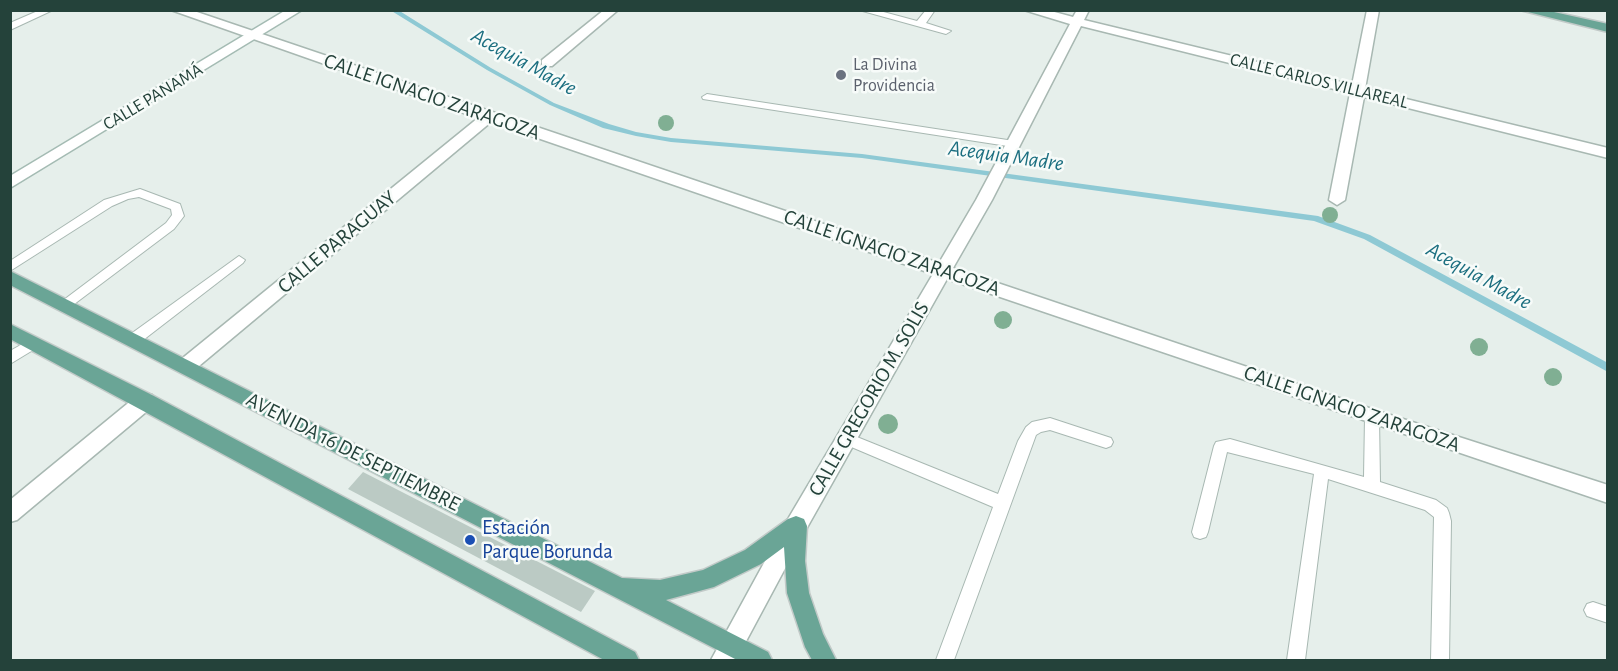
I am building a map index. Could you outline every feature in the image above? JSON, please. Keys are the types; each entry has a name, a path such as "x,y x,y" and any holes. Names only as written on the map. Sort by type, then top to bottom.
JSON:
{"main road":[{"path":"1526,10 1608,28"},
{"name":"AVENIDA 16 DE SEPTIEMBRE","path":"10,277 614,587 727,653 759,660"},
{"path":"10,331 145,401 599,651 627,660"},
{"path":"614,587 660,591 706,580 753,556 796,526"},
{"path":"796,526 794,561 798,593 813,639 824,660"}],"street":[{"name":"CALLE IGNACIO ZARAGOZA","path":"177,10 1372,417 1608,494"},
{"name":"CALLE PANAMÁ","path":"10,183 296,10"},
{"path":"547,63 612,10"},
{"name":"CALLE CARLOS VILLAREAL","path":"1030,10 1080,16 1359,91 1608,153"},
{"path":"1338,200 1373,10"},
{"name":"CALLE GREGORIO M. SOLIS","path":"727,653 796,526 984,200 1080,16"},
{"name":"CALLE PARAGUAY","path":"186,366 488,117"},
{"path":"10,513 145,401"}],"lane":[{"path":"10,27 49,10"},
{"path":"863,10 946,31"},
{"path":"920,24 931,10"},
{"path":"707,97 1014,144"},
{"path":"10,267 108,203 125,196 140,193 176,207 178,216 170,226 64,305"},
{"path":"133,340 239,260"},
{"path":"10,359 33,343"},
{"path":"1372,417 1372,486"},
{"path":"945,660 1025,441 1037,426 1050,424 1106,442"},
{"path":"847,439 1002,503"},
{"path":"1200,532 1217,451 1221,446 1230,445 1322,470 1430,505 1441,513 1443,522 1440,660"},
{"path":"1296,660 1322,470"}],"building":[{"name":"Estación Parque Borunda","path":"363,472 595,591 581,612 348,489"}],"waterway":[{"name":"Acequia Madre","path":"393,10 489,69 552,104 606,126 636,134 671,140 862,156 1315,218 1367,237 1608,368"}],"place":[{"name":"La Divina Providencia","path":"841,75"},
{"name":"Estación Parque Borunda","path":"470,540"}]}
